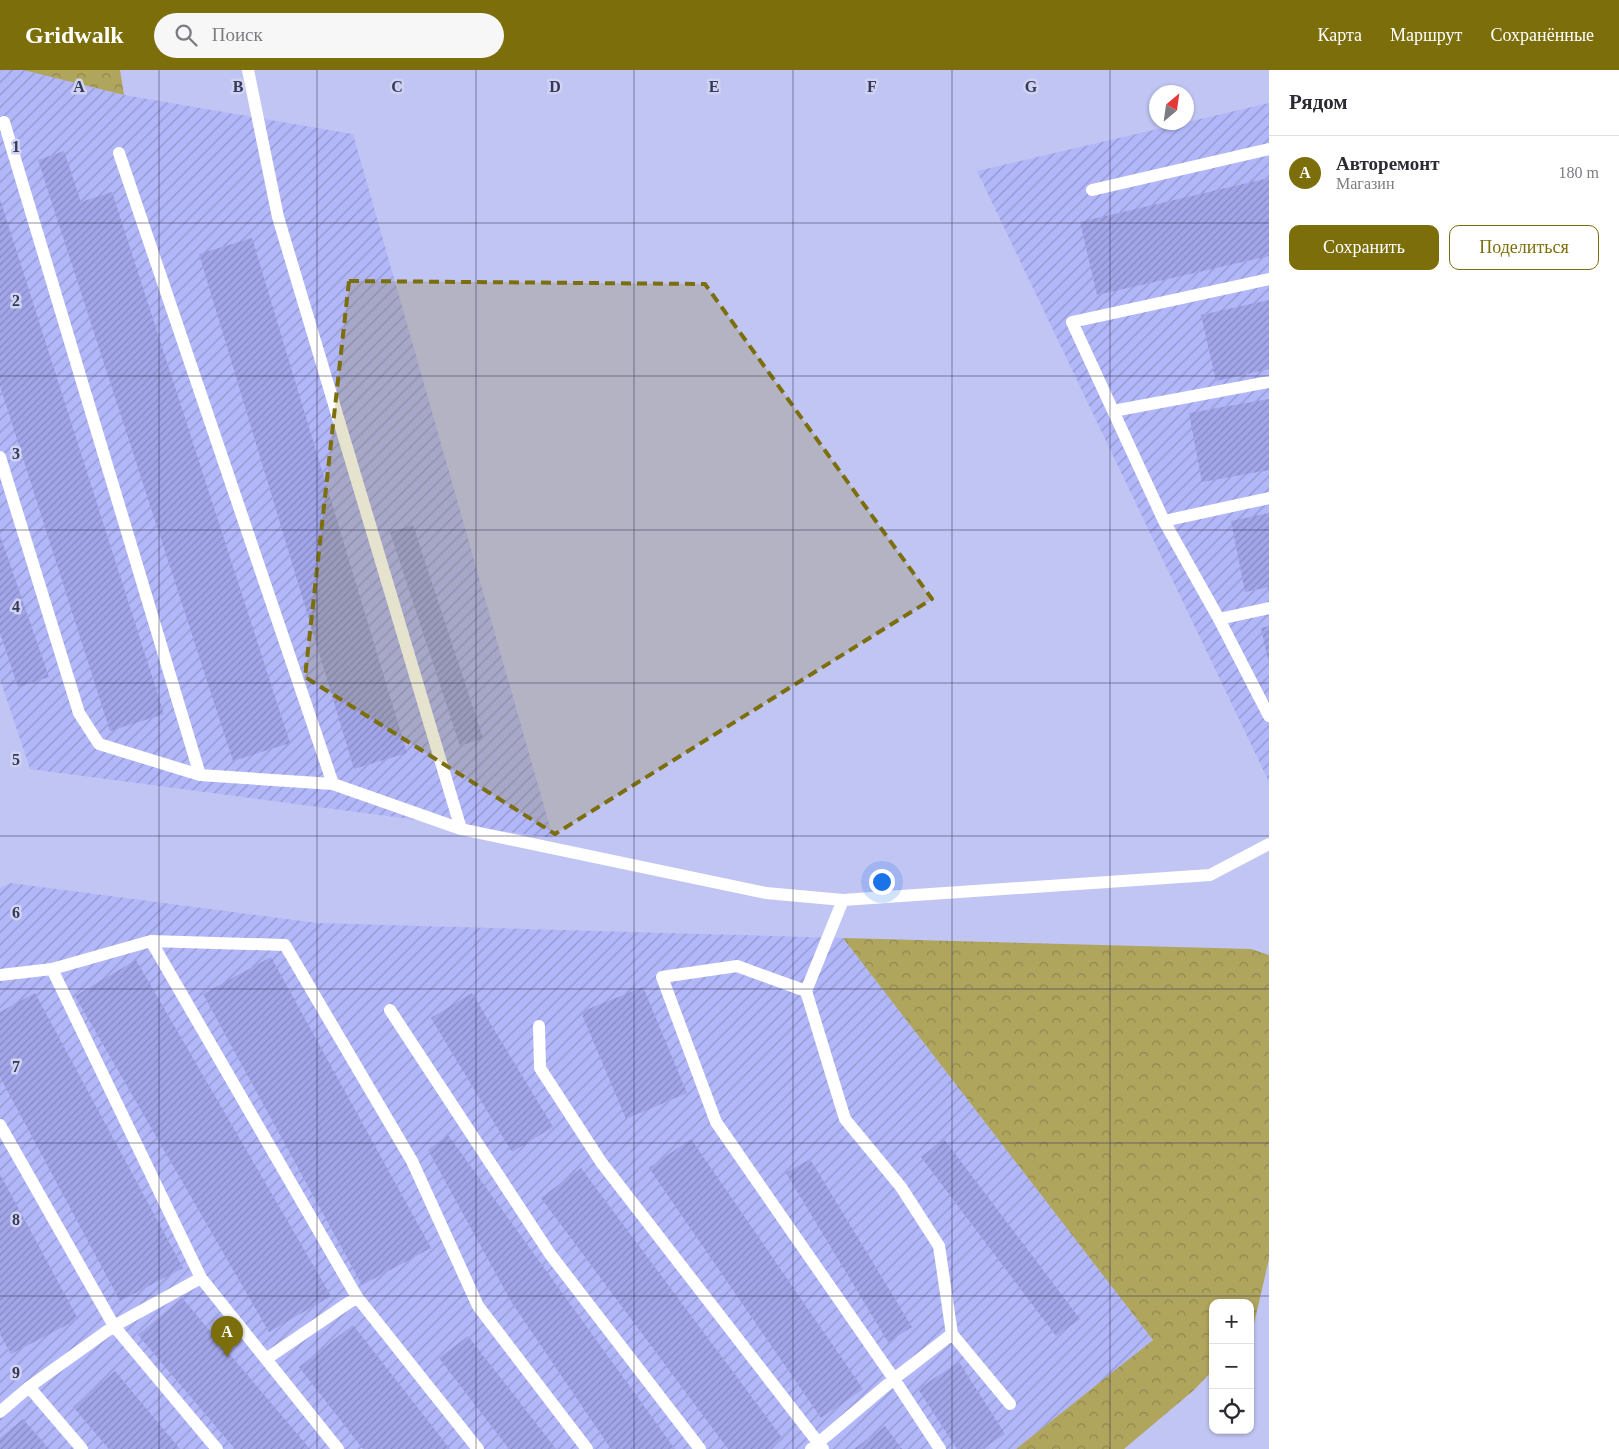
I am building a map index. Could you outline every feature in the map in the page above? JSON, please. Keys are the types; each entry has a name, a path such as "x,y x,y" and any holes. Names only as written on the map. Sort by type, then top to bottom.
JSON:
{"lane":[{"path":"248,70 278,216 461,829"},
{"path":"4,122 200,775"},
{"path":"1092,190 1269,149"},
{"path":"119,152 333,784"},
{"path":"1268,718 1220,619 1164,521 1072,322 1269,279"},
{"path":"1113,411 1269,382"},
{"path":"0,457 79,713 99,744 200,775 333,784 461,829 766,893 843,900 1210,875 1269,844"},
{"path":"1164,521 1269,498"},
{"path":"1220,619 1269,608"},
{"path":"843,900 806,991 845,1119 901,1187 939,1246 952,1334 1010,1404"},
{"path":"152,940 357,1297 478,1449"},
{"path":"0,974 52,969 152,940 285,945 412,1161 478,1306 587,1449"},
{"path":"806,991 737,966 662,977 716,1122 894,1379 940,1449"},
{"path":"52,969 201,1278 338,1449"},
{"path":"390,1010 550,1254 700,1449"},
{"path":"539,1026 540,1068 601,1162 817,1447 894,1379 952,1334"},
{"path":"0,1125 114,1326 217,1449"},
{"path":"0,1412 29,1387 114,1326 201,1278"},
{"path":"266,1359 357,1297"},
{"path":"29,1387 82,1449"}],"highlighted area":[{"path":"349,281 705,284 932,599 555,834 305,677"}],"shaded area":[{"path":"0,70 23,70 124,95 353,134 553,838 30,769 0,679"},
{"path":"1269,103 1269,782 977,171 1153,130 1194,130 1194,120"},
{"path":"10,883 317,923 843,938 1153,1340 1016,1449 0,1449 0,888"}],"green space":[{"path":"23,70 120,70 124,95"},
{"path":"843,938 1251,949 1269,955 1269,1259 1254,1324 1254,1299 1209,1299 1209,1374 1194,1390 1124,1449 1016,1449 1153,1340"}],"building":[{"path":"64,151 81,202 112,192 290,743 233,761 38,160"},
{"path":"1269,178 1269,256 1097,295 1080,222"},
{"path":"0,199 164,714 110,731 0,386"},
{"path":"252,238 407,753 354,769 199,254"},
{"path":"1269,300 1269,369 1216,381 1201,315"},
{"path":"1269,399 1269,470 1202,482 1189,413"},
{"path":"1269,513 1269,587 1245,592 1231,521"},
{"path":"413,525 483,738 460,746 390,532"},
{"path":"0,535 49,677 18,687 0,633"},
{"path":"1269,626 1269,659 1268,660 1261,628"},
{"path":"271,957 431,1248 362,1285 203,994"},
{"path":"136,960 331,1296 269,1332 75,996"},
{"path":"643,987 687,1093 626,1119 581,1012"},
{"path":"35,993 183,1268 120,1301 0,1077 0,1012"},
{"path":"472,993 553,1127 512,1152 431,1018"},
{"path":"448,1135 675,1449 611,1449 512,1303 428,1150"},
{"path":"691,1139 863,1389 821,1418 649,1168"},
{"path":"944,1139 1080,1319 1056,1336 921,1157"},
{"path":"810,1159 912,1327 888,1342 786,1173"},
{"path":"581,1168 783,1439 769,1449 728,1449 541,1198"},
{"path":"0,1174 78,1319 11,1354 0,1334"},
{"path":"182,1298 310,1449 235,1449 138,1335"},
{"path":"353,1325 450,1449 363,1449 299,1367"},
{"path":"468,1336 556,1449 509,1449 439,1358"},
{"path":"959,1362 1005,1434 982,1449 957,1449 918,1389"},
{"path":"115,1371 180,1449 109,1449 73,1407"},
{"path":"23,1419 49,1449 0,1449 0,1438"},
{"path":"885,1426 902,1449 854,1449"}],"place":[{"name":"Авторемонт","path":"227,1357"}]}
